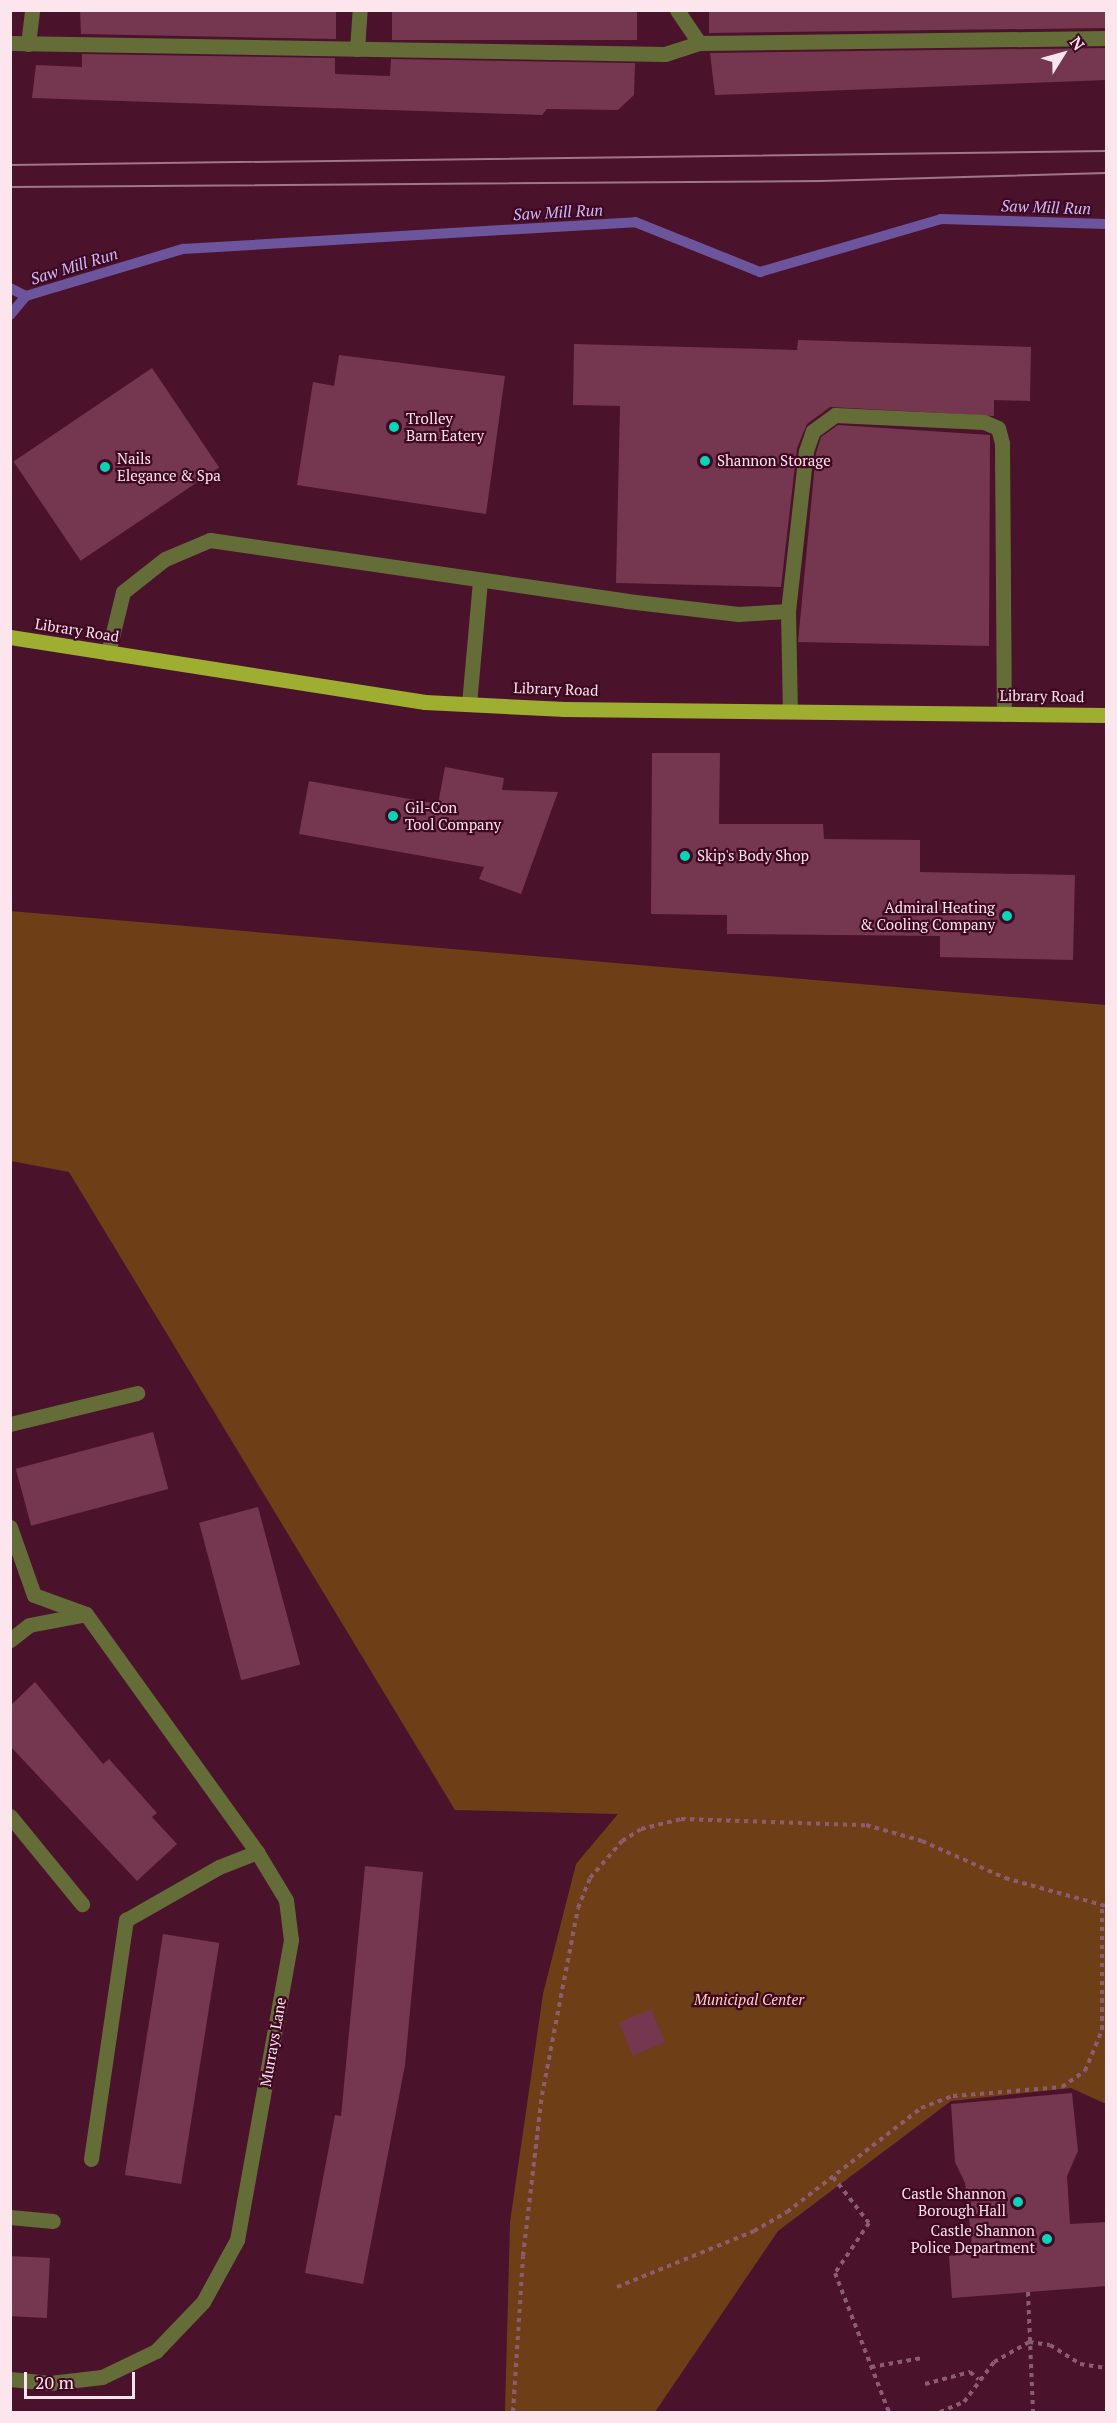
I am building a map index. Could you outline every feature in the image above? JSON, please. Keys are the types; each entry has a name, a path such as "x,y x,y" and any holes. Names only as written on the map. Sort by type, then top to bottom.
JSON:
{"main road":[{"name":"Library Road","path":"10,637 425,702 790,711 1107,715"}],"street":[{"path":"28,44 32,10"},
{"path":"357,50 360,10"},
{"path":"677,10 699,43"},
{"path":"10,43 665,54 699,43 1107,38"},
{"path":"790,711 788,611 806,451 813,431 835,415 984,422 998,428 1002,443 1004,714"},
{"path":"108,653 123,592 165,559 210,540 480,581 738,614 788,611"},
{"path":"470,704 480,581"},
{"path":"10,1424 137,1393"},
{"path":"10,1527 34,1595 86,1614"},
{"path":"10,1640 29,1625 86,1614"},
{"name":"Murrays Lane","path":"10,2379 50,2383 102,2377 156,2351 203,2302 237,2240 291,1940 286,1900 257,1852 86,1614"},
{"path":"10,1816 82,1904"},
{"path":"92,2159 126,1920 219,1867 257,1852"},
{"path":"10,2217 53,2221"}],"path":[{"path":"513,2412 522,2256 542,2095 578,1908 590,1878 622,1841 641,1829 681,1819 866,1825 922,1841 1005,1878 1104,1905 1102,2030 1085,2070 1062,2087 953,2096 921,2108 833,2177 754,2231 617,2287"},
{"path":"833,2177 869,2223 835,2273 889,2412"},
{"path":"1028,2292 1033,2412"},
{"path":"940,2412 964,2402 978,2379 1006,2353 1029,2342 1050,2344 1080,2364 1107,2368"},
{"path":"872,2367 922,2358"},
{"path":"925,2384 970,2372 978,2379"}],"green space":[{"name":"Municipal Center","path":"10,911 1106,1005 1106,2104 1071,2088 951,2101 778,2231 655,2412 505,2412 510,2222 543,1994 576,1864 618,1814 455,1810 69,1172 11,1161"}],"building":[{"path":"80,10 336,10 336,39 81,34"},
{"path":"392,10 637,10 637,40 392,40"},
{"path":"709,10 1107,10 1107,28 709,33"},
{"path":"1107,48 1107,80 715,95 710,53"},
{"path":"82,54 335,58 335,74 390,76 391,59 635,63 634,95 618,110 547,109 542,115 32,98 36,65 82,67"},
{"path":"798,340 1031,347 1030,401 994,400 994,416 830,407 807,424 797,448 781,587 616,583 620,406 573,405 574,344 797,350"},
{"path":"339,355 505,376 486,514 297,485 313,382 334,386"},
{"path":"152,368 219,467 81,561 14,461"},
{"path":"838,425 990,435 989,646 798,642 816,453 821,437"},
{"path":"652,753 720,753 719,824 823,824 824,839 920,840 920,872 1075,875 1073,960 940,957 940,936 727,934 727,915 651,914"},
{"name":"Gil-Con Tool Company","path":"445,767 504,778 502,790 558,792 521,894 479,879 484,867 299,834 309,781 438,804"},
{"path":"153,1432 168,1489 31,1526 16,1469"},
{"path":"258,1507 300,1664 241,1680 199,1523"},
{"path":"35,1682 103,1764 109,1759 157,1813 152,1817 177,1844 137,1881 10,1746 10,1706"},
{"path":"365,1866 423,1872 405,2065 363,2284 305,2273 335,2115 341,2116"},
{"path":"163,1934 219,1943 181,2184 125,2175"},
{"path":"651,2009 665,2042 633,2056 619,2023"},
{"name":"Castle Shannon Borough Hall","path":"1072,2093 1078,2151 1067,2176 1070,2224 1107,2222 1107,2286 952,2298 949,2256 973,2253 965,2183 955,2162 951,2104"},
{"path":"10,2256 50,2258 47,2318 10,2316"}],"waterway":[{"name":"Saw Mill Run","path":"10,315 26,296 183,249 635,222 760,272 941,219 1106,224"},
{"path":"10,288 26,296"}],"tram line":[{"path":"10,165 1106,151"},
{"path":"10,187 822,181 1106,173"}],"place":[{"name":"Trolley Barn Eatery","path":"394,427"},
{"name":"Shannon Storage","path":"705,461"},
{"name":"Nails Elegance & Spa","path":"105,467"},
{"name":"Gil-Con Tool Company","path":"393,816"},
{"name":"Skip's Body Shop","path":"685,856"},
{"name":"Admiral Heating & Cooling Company","path":"1007,916"},
{"name":"Castle Shannon Borough Hall","path":"1018,2202"},
{"name":"Castle Shannon Police Department","path":"1047,2239"}]}
